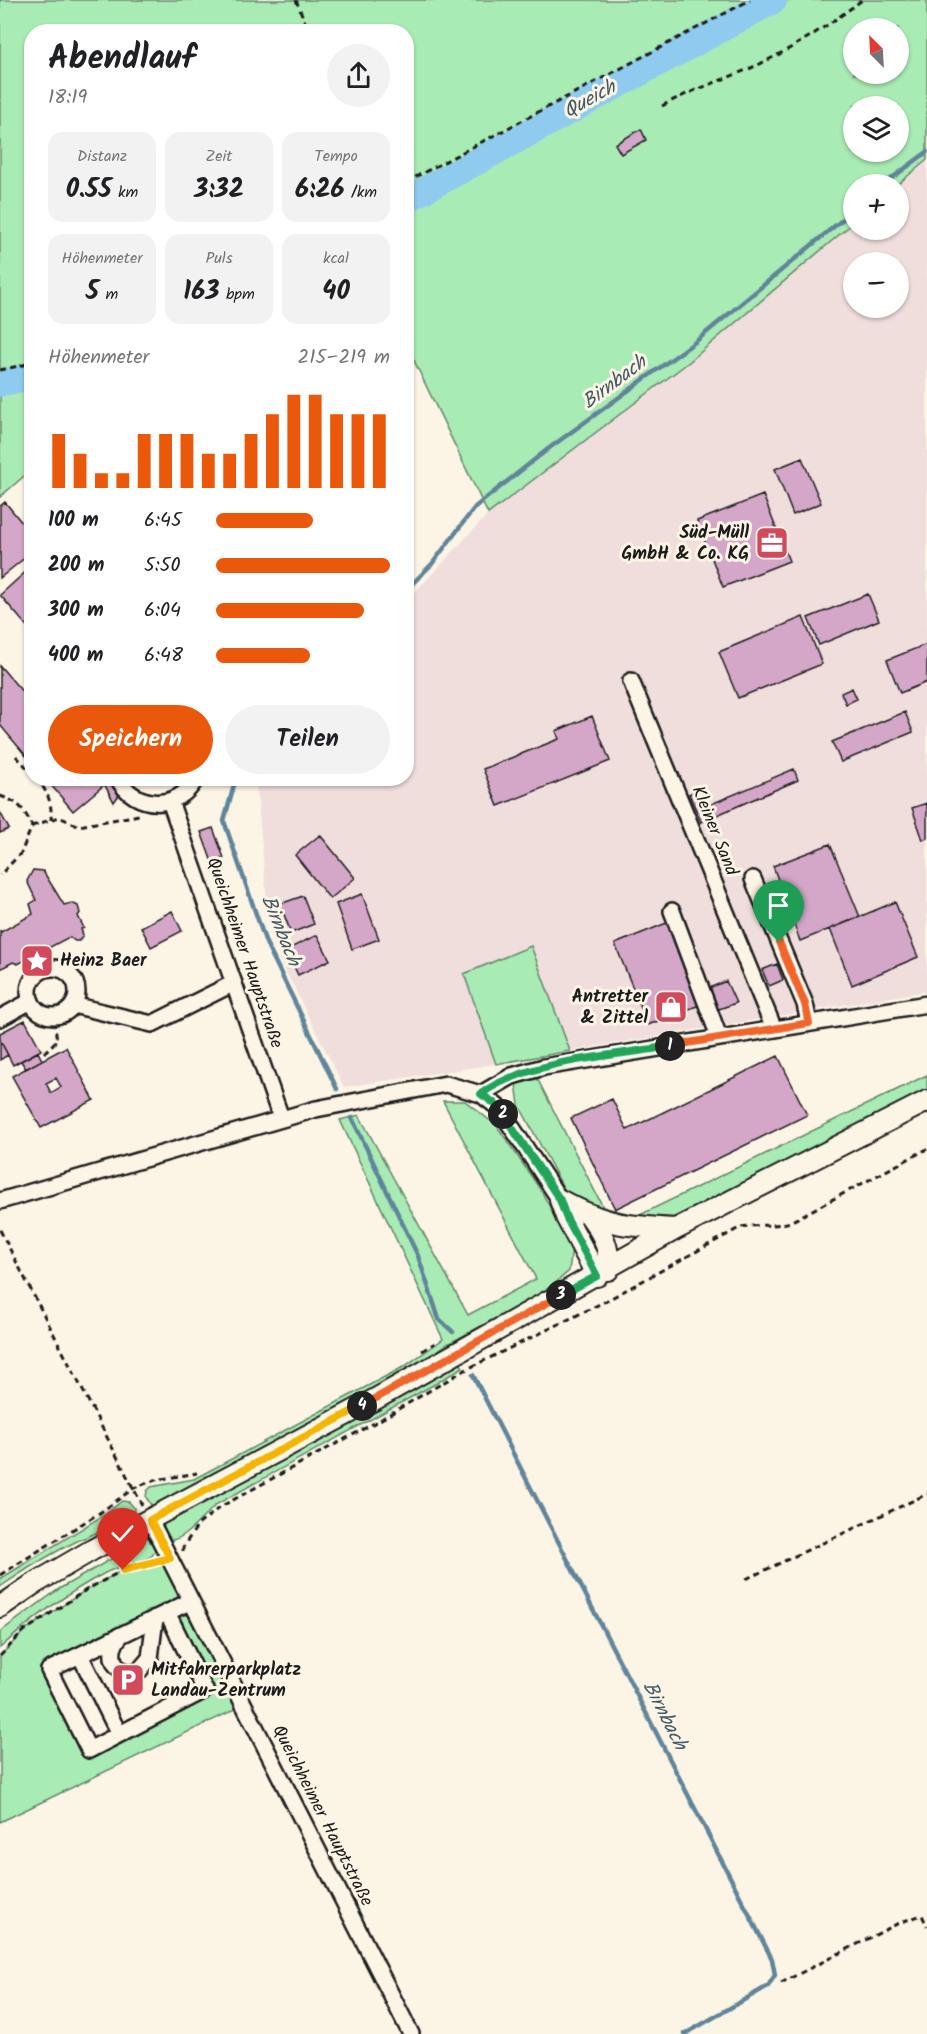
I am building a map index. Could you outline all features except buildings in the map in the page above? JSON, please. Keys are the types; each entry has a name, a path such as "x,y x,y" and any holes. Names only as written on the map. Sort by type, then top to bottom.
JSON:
{"main road":[{"path":"0,1607 50,1574 372,1401 602,1273 676,1229 927,1101"},
{"path":"560,1200 590,1216 621,1225 676,1229"},
{"path":"560,1200 566,1217 602,1273"},
{"path":"590,1216 606,1241 609,1251 602,1273"}],"street":[{"name":"Kleiner Sand","path":"631,681 774,1029"},
{"path":"124,786 131,795 157,804 183,795 190,786"},
{"name":"Queichheimer Hauptstraße","path":"170,801 281,1118"},
{"path":"753,879 805,1004 809,1023"},
{"path":"672,911 719,1037"},
{"path":"56,967 71,974 78,989 73,1005 68,1011 53,1016 39,1011 31,1001 28,991 30,983 40,971 56,967"},
{"path":"73,1005 152,1024 234,983"},
{"path":"0,1018 31,1001"},
{"path":"481,1094 512,1076 544,1067 927,1004"},
{"path":"0,1201 281,1118 362,1099 437,1085 453,1085 481,1094 499,1108 560,1200"},
{"name":"Queichheimer Hauptstraße","path":"150,1520 177,1559 191,1600 411,2034"},
{"path":"161,1615 205,1690 89,1750 50,1670 191,1600"},
{"path":"123,1633 112,1647 112,1656 123,1671 130,1674 138,1672 150,1658 161,1615"},
{"path":"80,1655 119,1734"}],"path":[{"path":"296,0 306,24"},
{"path":"414,178 750,0"},
{"path":"662,106 687,93 752,68 834,22 862,0"},
{"path":"0,370 24,365"},
{"path":"16,756 24,764"},
{"path":"43,786 52,805 51,820"},
{"path":"0,796 15,801 25,810 32,826 21,853 0,875"},
{"path":"32,826 59,817 79,826 141,814"},
{"path":"33,956 40,971"},
{"path":"44,1053 57,1040 53,1016"},
{"path":"0,1656 24,1631 86,1590 123,1570 177,1559 198,1525 220,1507 378,1421 463,1371 604,1302 741,1227 777,1226 790,1222 927,1149"},
{"path":"0,1230 134,1488"},
{"path":"416,1355 435,1343"},
{"path":"0,1575 101,1512 134,1488 156,1480 194,1475 201,1471"},
{"path":"747,1580 927,1494"},
{"path":"781,1983 901,1923 922,1915 927,1926"}],"shaded area":[{"path":"927,160 927,991 570,1051 531,946 464,974 496,1064 344,1087 280,960 268,915 257,786 414,786 414,593 488,514 689,362 843,231 843,240 909,240 909,175"}],"green space":[{"path":"0,0 927,0 927,160 909,175 843,174 843,231 689,362 488,514 414,361 414,24 24,24 24,476 0,497"},
{"path":"531,946 570,1051 496,1064 464,974"},
{"path":"927,1075 927,1091 655,1227 583,1208 565,1191 519,1105 516,1083 537,1078 603,1207 638,1216"},
{"path":"443,1101 465,1101 497,1126 540,1189 572,1248 569,1271 546,1291 446,1345 403,1374 156,1506 151,1505 146,1497 151,1487 194,1479 405,1366 443,1339 340,1120 359,1115 468,1315 536,1279"},
{"path":"460,1363 463,1367 435,1384 217,1504 184,1535 172,1540 161,1530 168,1517"},
{"path":"122,1501 129,1502 134,1508 133,1517 126,1522 92,1534 61,1549 0,1587 0,1579 104,1515"},
{"path":"145,1535 154,1543 156,1549 152,1556 111,1570 77,1589 37,1617 0,1648 0,1632 59,1589 120,1554 137,1538"},
{"path":"170,1558 191,1601 45,1668 87,1754 212,1692 173,1615 188,1615 236,1709 0,1822 0,1656 24,1631 86,1590 123,1570"}],"waterway":[{"name":"Queich","path":"414,196 774,0"},
{"name":"Birnbach","path":"897,174 927,152"},
{"name":"Birnbach","path":"414,582 432,564 475,507 548,449 695,342 843,219"},
{"name":"Queich","path":"0,383 24,378"},
{"name":"Birnbach","path":"234,786 224,821 266,943 337,1089"},
{"name":"Birnbach","path":"352,1118 418,1256 439,1319 453,1332"},
{"name":"Birnbach","path":"473,1375 772,1959 775,1975 768,1986 685,2034"}],"place":[{"name":"Süd-Müll GmbH & Co. KG","path":"772,543"},
{"name":"Heinz Baer","path":"37,961"},
{"name":"Antretter & Zittel","path":"671,1007"},
{"name":"Mitfahrerparkplatz Landau-Zentrum","path":"128,1680"}],"route":[{"path":"123,1570 170,1558 150,1520 372,1401 597,1276 566,1217 560,1200 499,1108 481,1094 501,1080 544,1067 809,1023 805,1004 779,942"}]}
